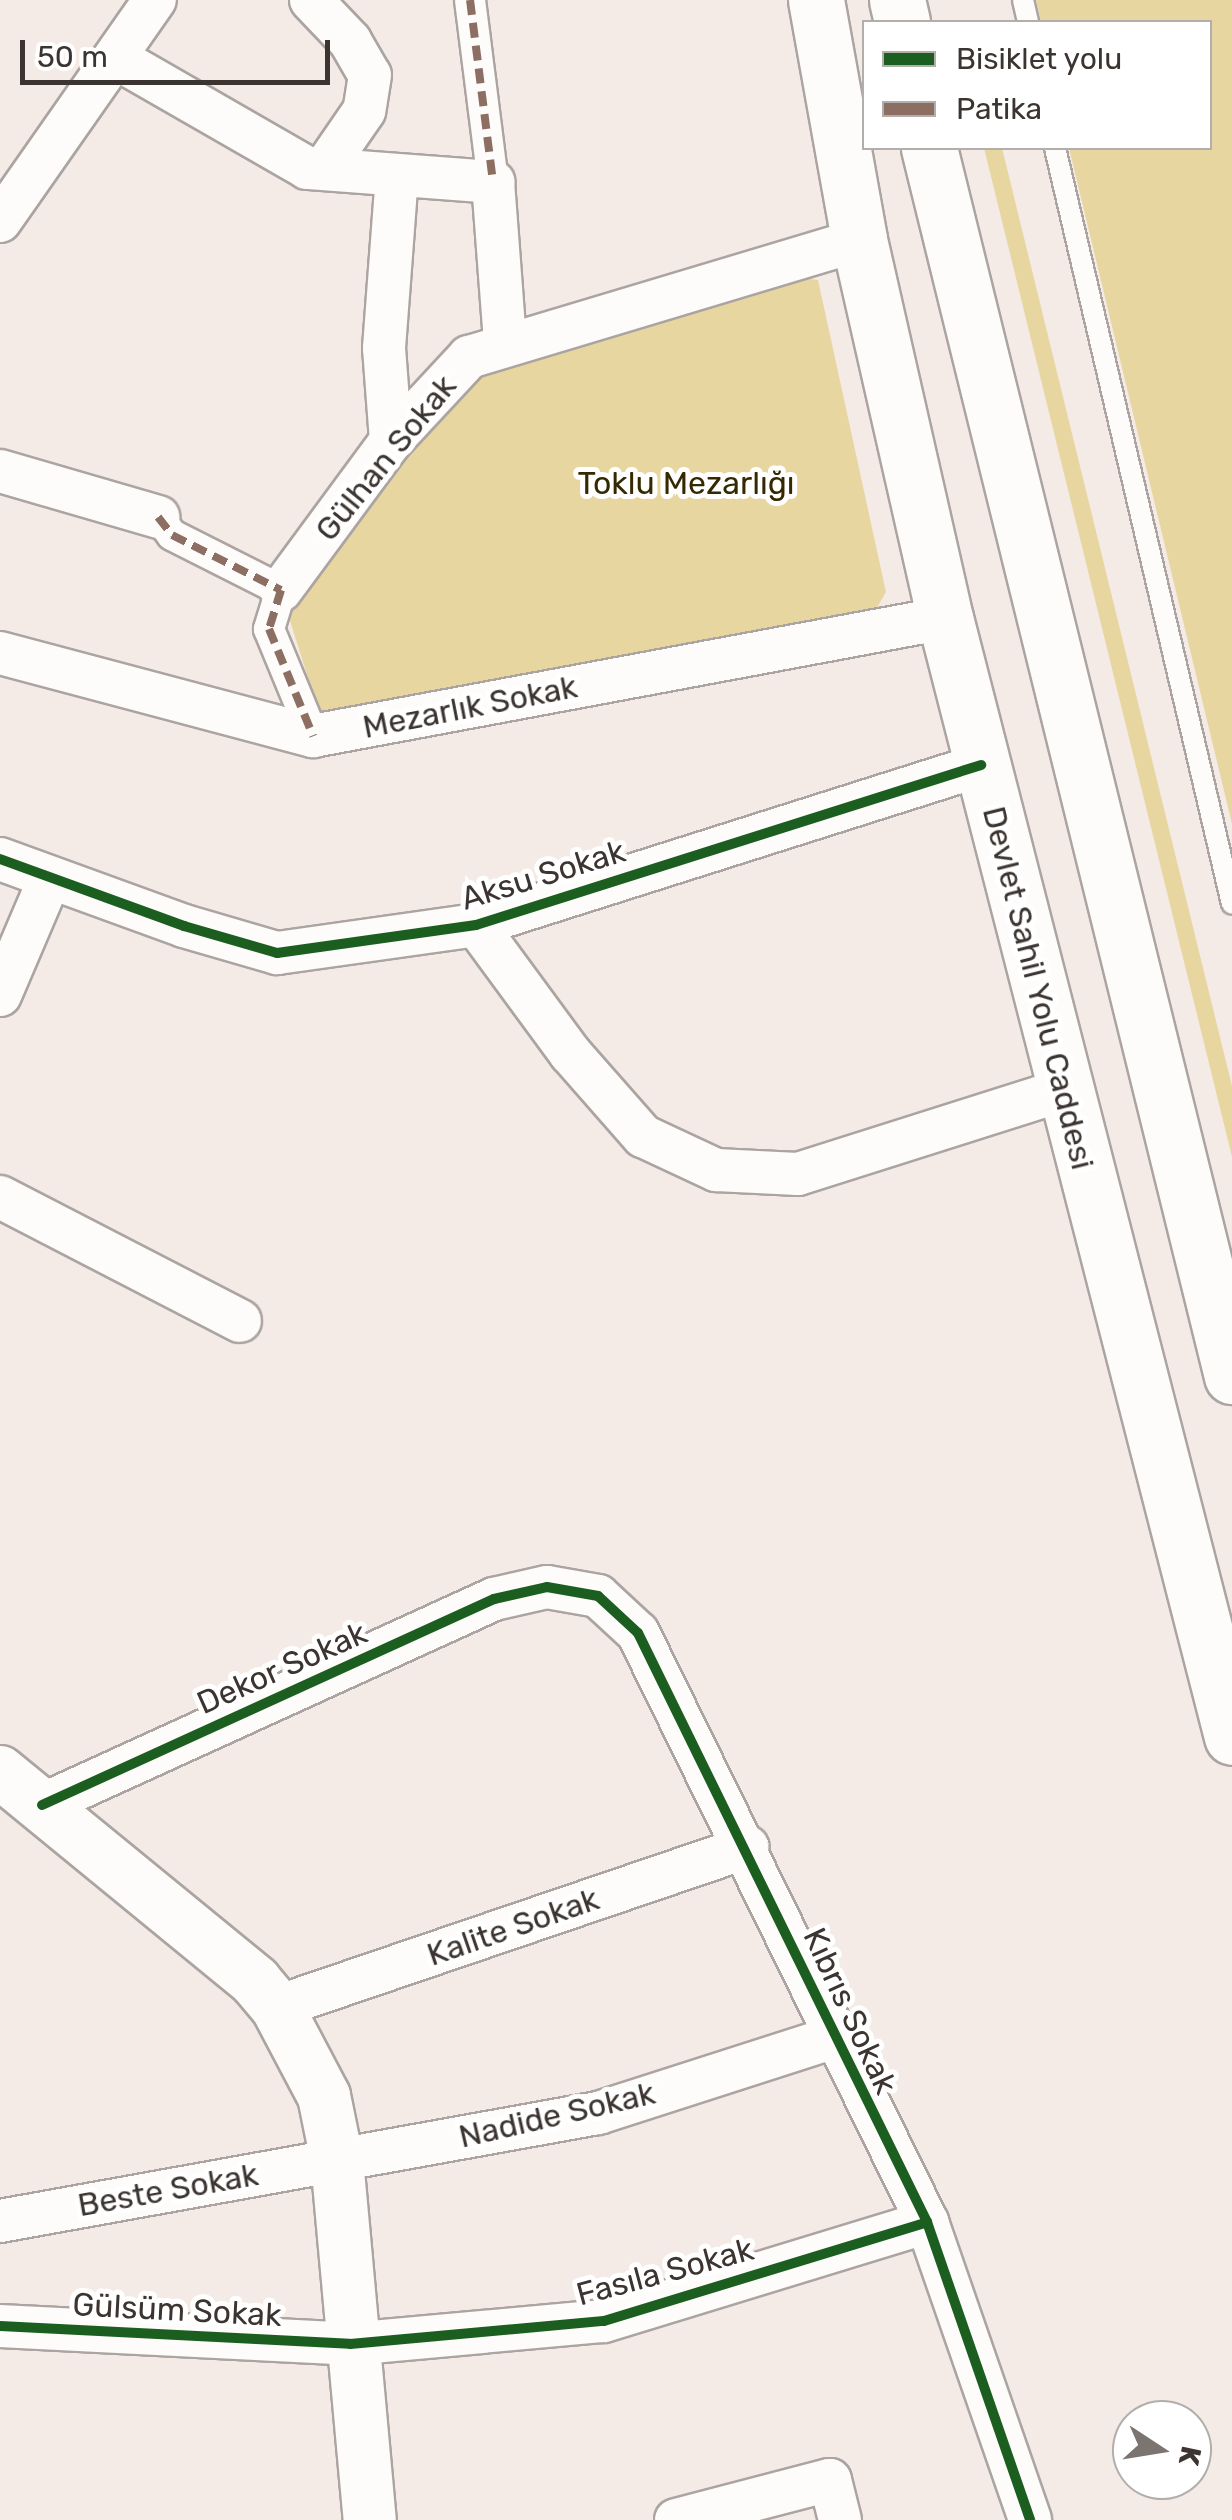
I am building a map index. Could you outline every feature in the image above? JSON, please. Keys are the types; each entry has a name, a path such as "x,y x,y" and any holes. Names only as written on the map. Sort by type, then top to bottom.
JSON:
{"main road":[{"name":"Devlet Sahil Yolu Caddesi","path":"816,0 859,240 946,618 1063,1090 1232,1737"},
{"path":"929,150 1231,1366"}],"street":[{"path":"0,222 155,0"},
{"path":"312,0 350,41 370,75 364,111 326,166"},
{"path":"470,0 493,182 505,343"},
{"path":"116,58 307,168 326,166 396,176 493,182"},
{"path":"391,441 384,348 396,176"},
{"name":"Gülhan Sokak","path":"281,590 391,441 469,356 859,240"},
{"path":"0,471 158,517 172,535 281,590 268,628 313,736"},
{"name":"Mezarlık Sokak","path":"0,653 313,736 946,618"},
{"name":"Aksu Sokak","path":"0,859 277,952 476,925 982,765"},
{"path":"0,996 50,878"},
{"path":"476,925 570,1053 643,1136 716,1170 798,1174 1063,1090"},
{"path":"0,1197 240,1321"},
{"name":"Dekor Sokak","path":"42,1805 494,1599 547,1587"},
{"name":"Kıbrıs Sokak","path":"547,1587 598,1596 638,1633 748,1848 832,2038 927,2222 1030,2520"},
{"path":"0,1772 189,1924 277,2007 324,2096 337,2160 350,2344 370,2520"},
{"name":"Kalite Sokak","path":"277,2007 748,1848"},
{"name":"Nadide Sokak","path":"337,2160 598,2113 832,2038"},
{"name":"Beste Sokak","path":"0,2220 337,2160"},
{"name":"Fasıla Sokak","path":"350,2344 604,2321 927,2222"},
{"name":"Gülsüm Sokak","path":"0,2326 350,2344"},
{"path":"676,2520 830,2480 840,2520"}],"lane":[{"path":"1055,150 1232,904"}],"green space":[{"path":"1036,0 1232,0 1232,824 1069,150 1212,150 1212,20 1041,20"},
{"path":"984,150 1002,150 1232,1086 1232,1157"},
{"name":"Toklu Mezarlığı","path":"797,277 818,280 886,592 871,618 321,719 286,608 373,490 483,363"}],"marked path":[{"path":"470,0 493,182"},
{"path":"158,517 172,535 281,590 269,629 313,736"}],"cycle path":[{"path":"0,859 184,926 277,953 476,925 981,765"},
{"path":"42,1805 494,1599 547,1587 598,1596 638,1633 927,2222 1030,2520"},
{"path":"0,2326 350,2344 604,2321 927,2222"}]}
